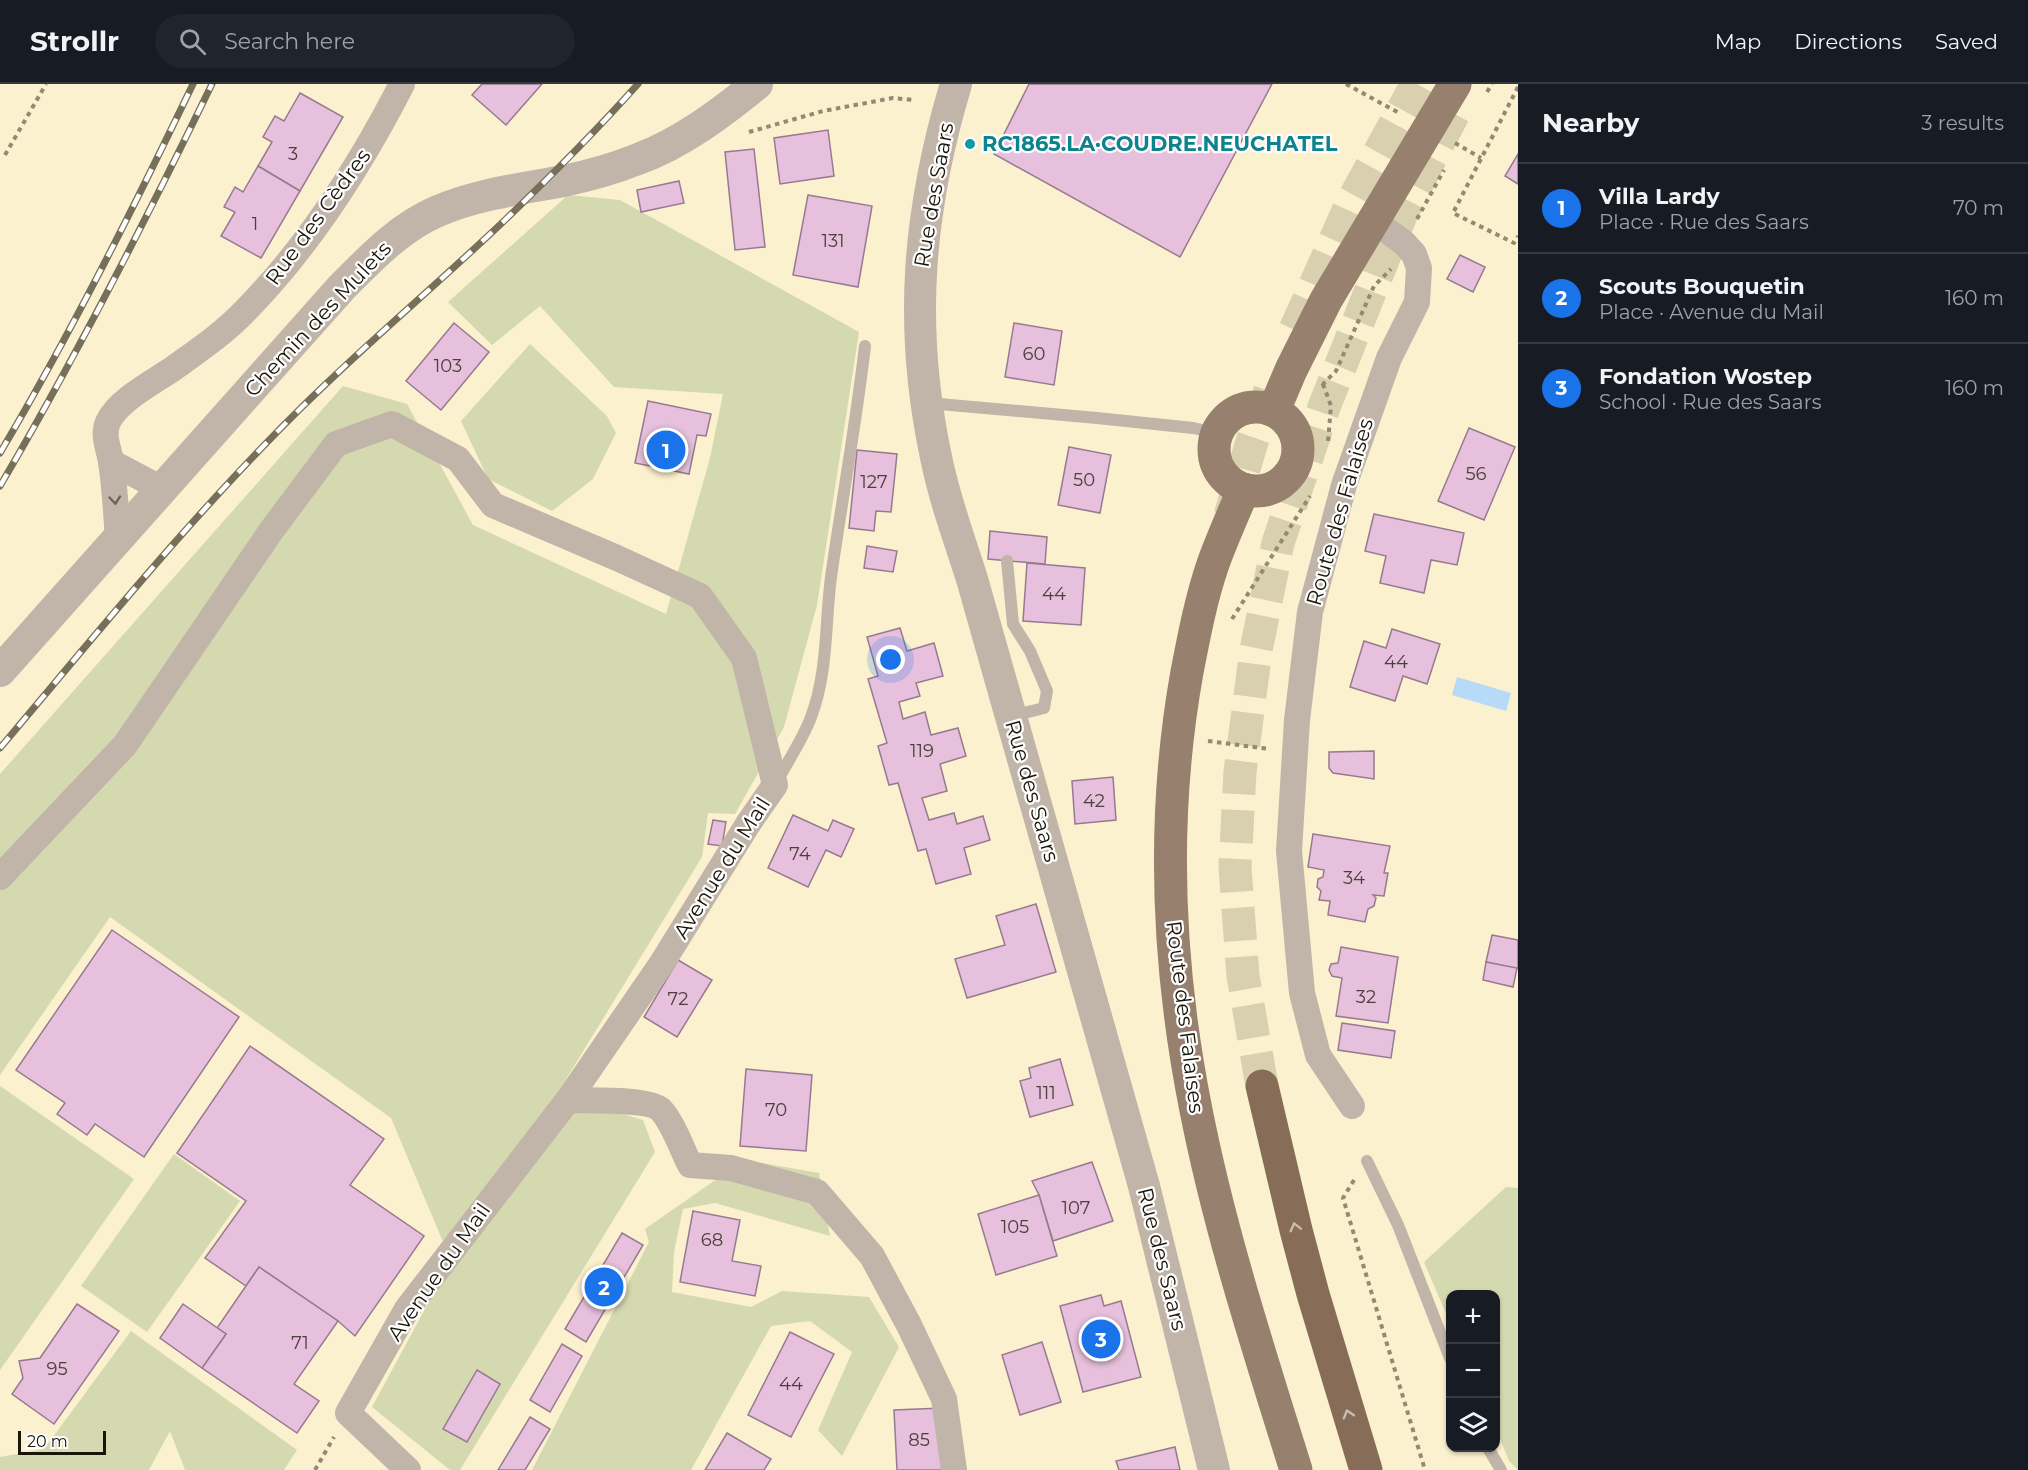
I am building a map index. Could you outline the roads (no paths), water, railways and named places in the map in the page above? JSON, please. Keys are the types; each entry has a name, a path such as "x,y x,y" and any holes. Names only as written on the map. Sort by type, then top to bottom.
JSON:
{"highway":[{"path":"1262,1086 1313,1294 1366,1470"}],"main road":[{"path":"1274,410 1326,300 1455,84"},
{"path":"1251,406 1274,410 1293,427 1299,451 1296,463 1280,483 1269,489 1257,491 1244,489 1227,480 1220,472 1214,453 1216,433 1230,415 1240,410 1251,406"},
{"name":"Route des Falaises","path":"1244,489 1209,577 1195,633 1178,737 1172,815 1170,892 1174,967 1187,1063 1206,1157 1227,1242 1296,1470"}],"street":[{"name":"Rue des Cèdres","path":"118,539 111,462 105,432 108,422 114,413 134,396 214,340 274,280 333,202 374,138 402,84"},
{"name":"Chemin des Mulets","path":"0,671 342,287 378,251 414,224 437,211 471,200 608,170 639,159 685,136 757,84"},
{"name":"Rue des Saars","path":"953,95 930,191 921,262 920,327 926,403 936,457 1144,1186 1214,1470"},
{"name":"Route des Falaises","path":"1352,1106 1318,1055 1302,993 1289,851 1297,720 1310,612 1344,485 1389,358 1417,302 1419,268 1414,254 1404,243 1373,220"},
{"path":"0,877 125,745 270,531 336,444 392,424 458,459 493,505 700,596 744,658 774,785"},
{"path":"111,462 162,489"},
{"name":"Avenue du Mail","path":"408,1470 348,1413 407,1309 568,1100 662,963 774,785"},
{"path":"568,1100 642,1103 660,1109 690,1165 731,1168 817,1192 872,1256 909,1325 944,1399 954,1470"}],"lane":[{"path":"774,785 811,717 823,676 825,627 831,578 856,424 865,346"},
{"path":"926,403 1097,418 1193,428 1216,433"},
{"path":"1007,561 1012,624 1030,651 1047,691 1044,708 1011,716"},
{"path":"1367,1161 1398,1225 1446,1348"},
{"path":"1490,1452 1501,1470"}],"water":[{"path":"1457,677 1511,693 1506,711 1452,695"}],"tunnel":[{"path":"1295,330 1352,202 1417,84"},
{"path":"1262,1086 1243,976 1235,867 1240,772 1256,650 1278,543 1324,407 1401,215 1456,109"},
{"path":"1230,516 1251,445 1275,377"}],"railway":[{"path":"0,453 101,270 193,84"},
{"path":"0,486 110,287 212,84"},
{"path":"0,748 224,487 329,381 522,203 590,136 638,84"}],"place":[{"name":"RC1865.LA·COUDRE.NEUCHATEL","path":"970,144"},
{"name":"Villa Lardy","path":"666,450"},
{"name":"Scouts Bouquetin","path":"604,1287"},
{"name":"Fondation Wostep","path":"1101,1339"}]}
